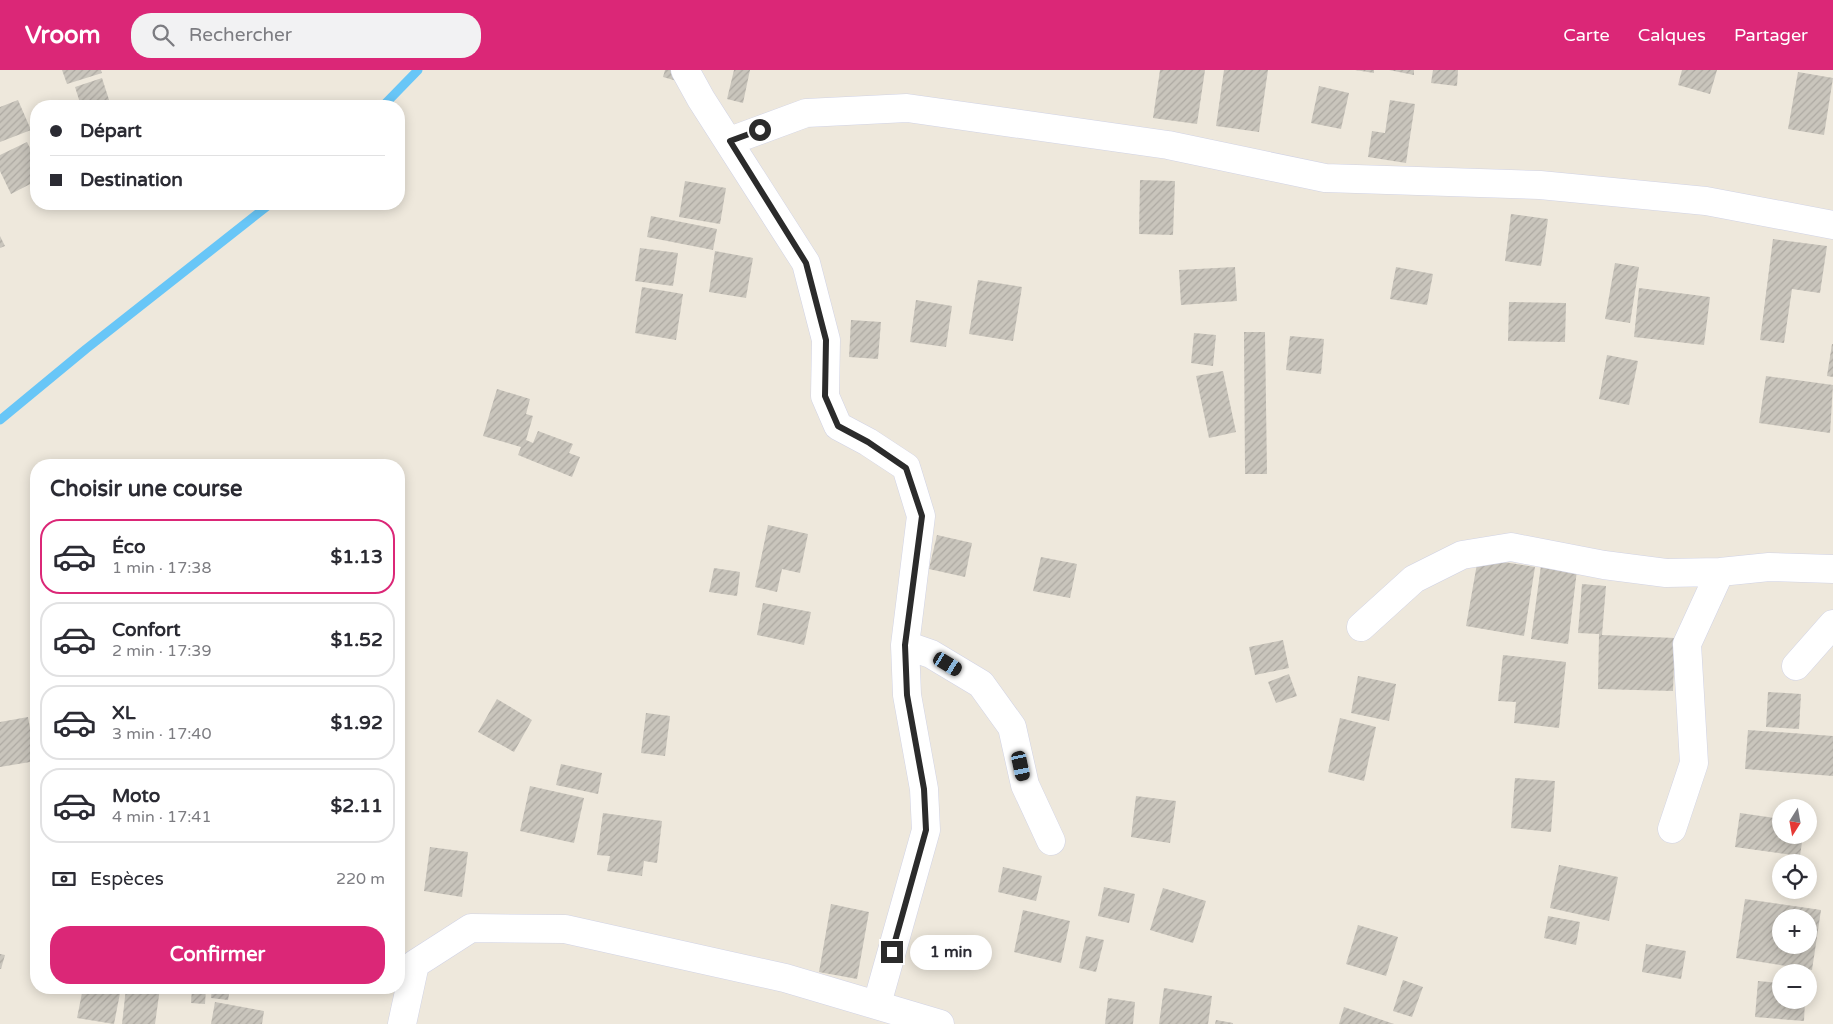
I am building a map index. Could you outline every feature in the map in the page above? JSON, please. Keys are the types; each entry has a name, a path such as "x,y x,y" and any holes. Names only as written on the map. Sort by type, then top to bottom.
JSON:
{"street":[{"path":"686,70 701,100 730,141 806,263 826,340 825,396 838,426 868,442 906,468 922,516 905,645 907,695 924,789 926,830 877,1004"},
{"path":"730,141 806,113 907,108 1168,145 1326,178 1550,186 1706,201 1833,225"},
{"path":"1362,627 1414,579 1462,555 1512,547 1604,565 1666,573 1720,572 1768,567 1833,569"},
{"path":"1672,829 1694,763 1688,644 1720,572"},
{"path":"1796,666 1833,624"},
{"path":"905,645 931,654 981,684 1012,727 1025,785 1051,841"},
{"path":"402,1024 415,964 472,928 565,930 785,978 940,1024"}],"building":[{"path":"62,70 101,70 102,73 67,84"},
{"path":"665,70 680,70 677,81 663,77"},
{"path":"734,70 750,70 743,103 727,99"},
{"path":"1160,70 1205,70 1197,124 1153,118"},
{"path":"1224,70 1268,70 1259,132 1216,126"},
{"path":"1355,70 1374,70 1374,73"},
{"path":"1389,70 1414,70 1414,75"},
{"path":"1433,70 1458,70 1457,86 1431,83"},
{"path":"1682,70 1717,70 1710,94 1678,85"},
{"path":"1798,72 1833,78 1824,135 1788,129"},
{"path":"102,78 109,100 79,100 75,87"},
{"path":"1319,86 1349,93 1341,129 1311,123"},
{"path":"18,100 30,130 0,142 0,107"},
{"path":"1390,100 1415,104 1406,163 1368,157 1372,131 1385,133"},
{"path":"27,142 30,148 30,184 11,194 0,171 0,155"},
{"path":"1140,180 1175,181 1173,235 1139,234"},
{"path":"685,181 726,188 720,224 679,217"},
{"path":"1511,214 1548,219 1541,266 1505,261"},
{"path":"651,216 717,229 713,250 647,237"},
{"path":"0,236 5,246 0,248"},
{"path":"1773,239 1827,246 1820,293 1792,289 1784,343 1760,340"},
{"path":"640,248 678,253 673,286 635,281"},
{"path":"715,251 753,258 746,298 709,292"},
{"path":"1615,263 1639,267 1630,323 1605,319"},
{"path":"1235,267 1237,301 1181,305 1179,270"},
{"path":"1396,267 1433,274 1427,305 1390,299"},
{"path":"978,280 1022,287 1013,341 969,334"},
{"path":"642,287 683,294 676,340 635,333"},
{"path":"1639,288 1710,297 1704,345 1634,337"},
{"path":"916,300 952,306 946,347 910,342"},
{"path":"1509,302 1566,303 1565,342 1508,341"},
{"path":"851,320 881,322 878,359 849,357"},
{"path":"1244,332 1265,332 1267,474 1245,474"},
{"path":"1194,333 1216,335 1213,366 1191,363"},
{"path":"1290,336 1324,339 1321,374 1286,370"},
{"path":"1833,344 1833,377 1827,376"},
{"path":"1607,355 1638,361 1629,405 1599,399"},
{"path":"1223,371 1236,432 1209,438 1196,376"},
{"path":"1766,376 1833,385 1830,433 1759,423"},
{"path":"497,389 530,399 526,414 533,416 526,440 533,443 538,431 573,444 569,453 580,457 572,477 518,455 521,447 483,436"},
{"path":"768,525 808,534 800,573 782,569 777,592 755,587"},
{"path":"937,535 972,543 965,577 929,569"},
{"path":"1041,557 1077,564 1070,598 1033,591"},
{"path":"1478,558 1535,567 1524,636 1466,626"},
{"path":"1542,558 1578,562 1568,644 1531,639"},
{"path":"714,568 740,572 737,596 709,592"},
{"path":"1582,584 1606,586 1602,635 1675,638 1673,691 1598,689 1599,634 1578,633"},
{"path":"763,603 811,612 804,645 757,635"},
{"path":"1283,640 1289,668 1255,675 1249,647"},
{"path":"1503,655 1566,662 1559,728 1514,723 1516,702 1498,701"},
{"path":"1289,674 1297,696 1276,703 1268,682"},
{"path":"1358,676 1396,684 1389,721 1351,713"},
{"path":"1768,692 1801,694 1799,729 1766,727"},
{"path":"497,699 532,720 514,752 478,732"},
{"path":"646,713 670,716 665,756 641,753"},
{"path":"28,717 30,728 30,762 0,767 0,722"},
{"path":"1340,718 1376,727 1364,781 1328,772"},
{"path":"1748,730 1833,736 1833,776 1745,769"},
{"path":"561,764 602,773 598,794 556,785"},
{"path":"1515,778 1555,781 1551,832 1511,828"},
{"path":"530,786 584,798 574,843 520,831"},
{"path":"1136,796 1176,801 1170,843 1131,837"},
{"path":"603,813 662,821 657,863 644,861 642,876 607,871 610,856 597,855"},
{"path":"1740,813 1772,818 1772,844 1802,844 1800,854 1786,854 1735,847"},
{"path":"430,847 468,852 462,897 424,891"},
{"path":"1559,865 1618,877 1609,921 1550,908"},
{"path":"1003,867 1042,876 1036,901 998,892"},
{"path":"1104,887 1135,894 1129,923 1098,916"},
{"path":"1163,888 1206,901 1193,943 1150,930"},
{"path":"1745,899 1814,909 1772,909 1772,954 1814,954 1813,964 1774,964 1736,958"},
{"path":"831,904 869,912 857,979 819,972"},
{"path":"1817,909 1821,910 1817,937"},
{"path":"1023,910 1070,921 1061,963 1014,952"},
{"path":"1548,916 1580,922 1576,945 1544,938"},
{"path":"1358,925 1398,937 1386,976 1346,964"},
{"path":"1086,936 1104,940 1096,972 1079,968"},
{"path":"1646,944 1686,951 1681,979 1642,972"},
{"path":"0,954 5,955 1,969 0,969"},
{"path":"1403,980 1423,987 1412,1017 1393,1011"},
{"path":"1758,981 1772,982 1772,1009 1805,1009 1804,1021 1755,1017"},
{"path":"1164,988 1212,996 1208,1024 1159,1024"},
{"path":"82,994 120,994 114,1024 77,1018"},
{"path":"125,994 159,994 155,1024 122,1024"},
{"path":"192,994 206,994 205,1004 191,1003"},
{"path":"211,994 229,994 228,1000 211,998"},
{"path":"1108,998 1135,1002 1133,1024 1105,1024"},
{"path":"215,1002 264,1011 262,1024 211,1024"},
{"path":"1344,1007 1394,1024 1339,1024"},
{"path":"1216,1020 1233,1023 1233,1024 1215,1024"}],"waterway":[{"path":"389,100 418,70"},
{"path":"0,420 86,349 262,210"}],"route":[{"path":"760,130 730,141 806,263 826,340 825,396 838,426 868,442 906,468 922,516 905,645 907,695 924,789 926,830 892,952"}]}
